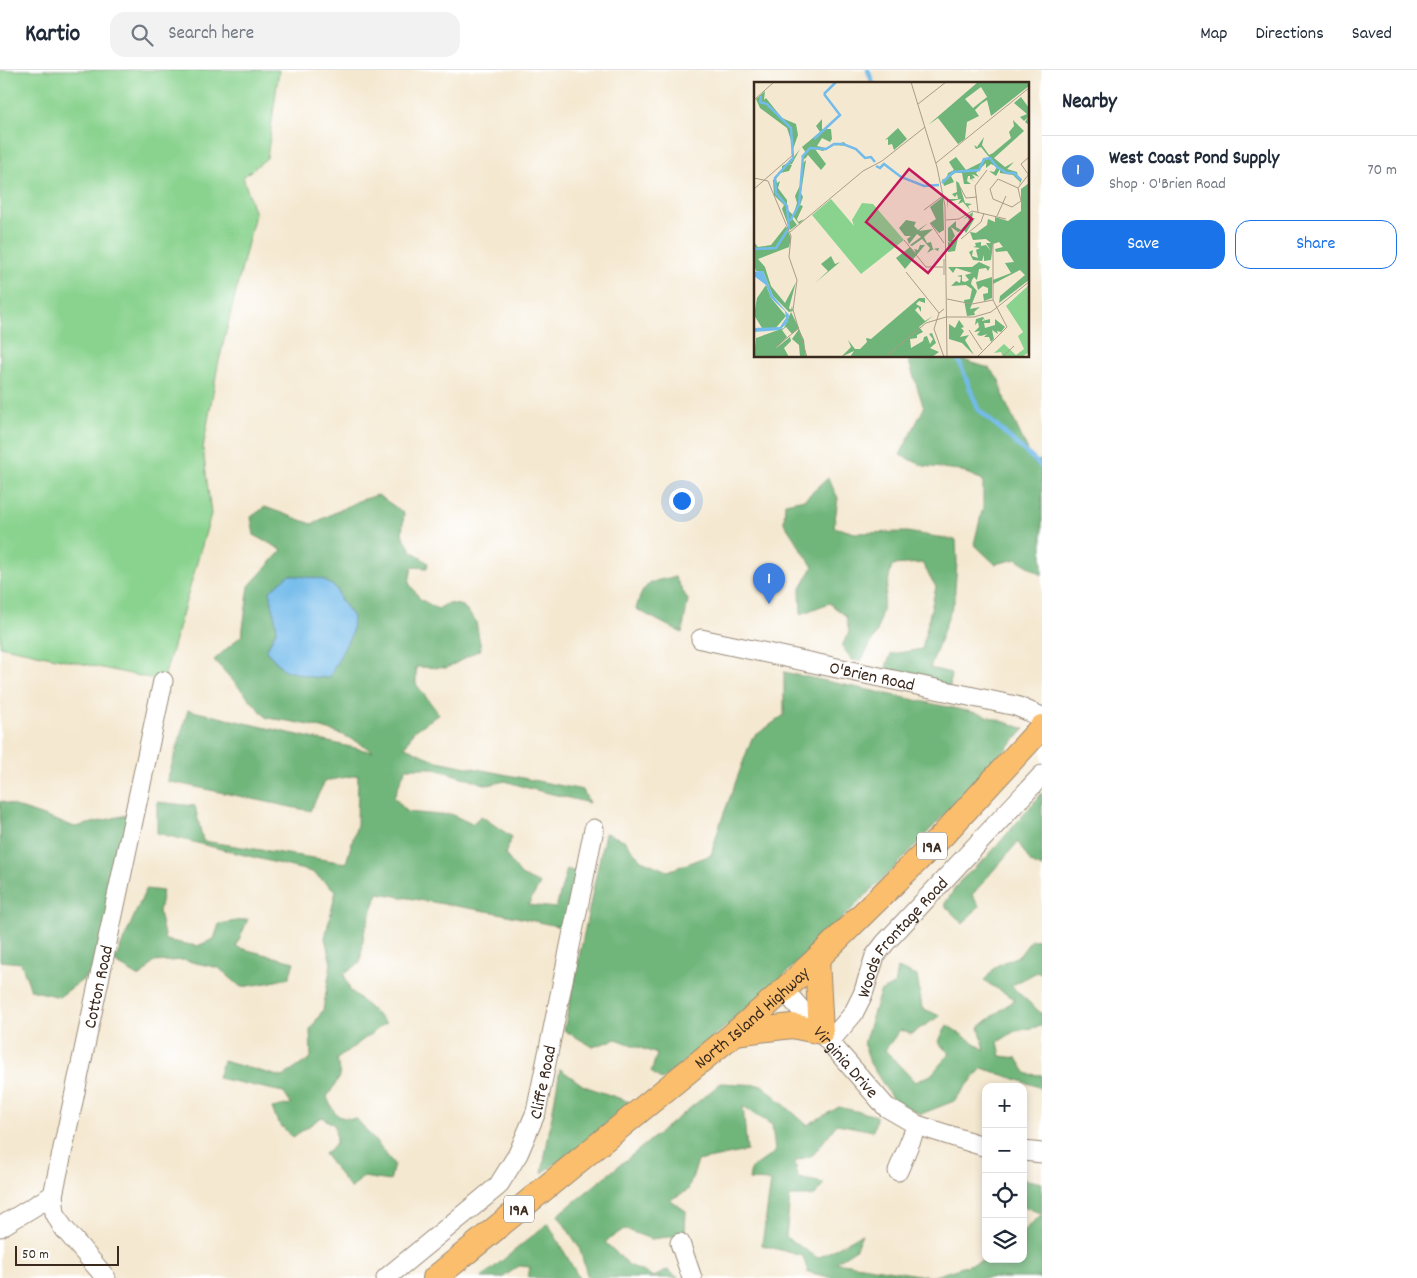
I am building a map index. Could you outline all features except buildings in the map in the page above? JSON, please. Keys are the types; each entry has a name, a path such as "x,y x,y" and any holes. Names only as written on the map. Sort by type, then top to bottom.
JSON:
{"main road":[{"name":"North Island Highway","path":"435,1278 735,1033 784,990 942,836 1042,728"},
{"path":"735,1033 792,1026 826,1037 817,959"}],"street":[{"name":"O'Brien Road","path":"701,639 1016,706 1042,717"},
{"name":"Cotton Road","path":"106,1278 62,1226 55,1213 53,1195 163,681"},
{"name":"Woods Frontage Road","path":"826,1037 852,1014 863,994 875,956 885,943 1042,775"},
{"name":"Cliffe Road","path":"386,1278 498,1186 518,1154 536,1112 594,829"},
{"name":"Virginia Drive","path":"784,990 886,1107 917,1125 982,1146"},
{"path":"898,1171 917,1125"},
{"path":"1027,1151 1042,1153"},
{"path":"0,1227 53,1195"},
{"path":"680,1243 692,1278"}],"green space":[{"path":"0,70 279,70 267,158 243,177 255,214 218,365 203,448 211,514 163,681 0,646"},
{"path":"908,358 956,358 989,368 999,380 1005,401 1033,462 1042,460 1042,575 1017,559 995,564 974,544 983,507 983,480 959,470 924,466 900,455 924,408"},
{"path":"828,478 838,498 834,527 855,533 907,532 956,540 957,562 954,602 930,668 951,673 950,687 884,672 891,654 922,649 936,587 922,563 892,565 877,632 861,661 852,660 842,646 849,632 846,616 829,603 801,614 800,590 813,567 784,523 785,503 805,499"},
{"path":"378,495 404,513 402,534 411,550 428,563 427,568 412,567 409,583 420,599 438,609 448,603 463,606 476,622 481,649 447,668 416,667 416,684 439,714 413,732 405,747 437,761 583,790 589,803 505,781 488,785 432,768 406,768 394,797 407,812 451,814 472,824 481,816 512,837 505,854 521,875 540,884 528,905 556,908 567,869 583,875 574,914 561,927 498,913 378,893 364,933 360,963 344,974 350,990 386,1023 337,1059 340,1077 327,1097 337,1115 357,1119 394,1164 390,1181 363,1177 351,1189 324,1154 336,1144 335,1126 322,1117 293,1137 278,1123 272,1108 291,1104 283,1092 218,1078 223,1061 282,1077 311,1058 310,1030 323,1010 331,963 325,938 336,891 312,872 157,833 157,802 195,806 203,841 346,863 357,825 358,775 325,781 310,811 167,781 188,710 373,752 336,732 295,722 267,718 214,660 242,635 249,586 282,550 254,535 251,517 265,507 312,524 358,501","holes":["322,579 336,588 341,601 353,617 311,677 284,670 266,651 277,629"]},
{"path":"675,577 688,600 682,633 636,609 641,594 648,585 659,580"},
{"path":"784,672 981,714 1025,729 900,862 766,993 662,1080 651,1072 657,1054 616,1039 593,1047 564,1030 605,833 624,840 641,860 668,871 711,855 720,824 752,738 784,715"},
{"path":"1042,793 1042,868 1031,863 1018,842 972,895 979,906 963,924 944,905 960,881 988,856"},
{"path":"0,801 75,827 135,813 103,965 59,997 31,990 21,963 0,961"},
{"path":"146,889 163,891 159,912 165,940 197,946 214,939 219,924 248,919 236,947 294,962 289,978 241,987 219,968 183,960 154,962 140,977 114,962"},
{"path":"1042,939 1042,973 1037,972 1011,986 1042,1014 1042,1026 1015,1031 998,1042 1001,1056 1017,1058 1027,1074 1042,1075 1042,1088 982,1068 954,1101 921,1114 893,1100 870,1063 864,1043 880,992 895,984 898,968 917,976 922,1008 940,1016 911,1034 900,1030 885,1050 915,1082 931,1075 950,1053 938,1043 947,1025 985,1050 979,1027 1015,999 984,981 996,966 1020,955 1031,940"},
{"path":"560,1069 584,1086 630,1102 597,1135 542,1173"},
{"path":"721,1083 762,1085 807,1125 839,1107 877,1116 873,1131 837,1124 813,1155 795,1161 798,1178 824,1183 815,1196 790,1196 786,1237 818,1258 862,1234 855,1250 836,1262 931,1277 982,1261 982,1263 1027,1263 1027,1227 1042,1214 1042,1278 833,1278 808,1272 803,1256 762,1245 771,1181 749,1180 751,1169 775,1152 772,1125 743,1106 747,1151 698,1161 688,1190 670,1200 686,1211 685,1235 651,1239 624,1229 605,1242 629,1265 654,1277 667,1270 679,1278 588,1278 579,1247 558,1215"},
{"path":"1027,1180 1042,1183 1042,1214 1027,1208"},
{"path":"548,1223 579,1278 528,1278 530,1267 519,1266 502,1278 481,1278"}],"water":[{"path":"289,575 322,579 336,588 341,601 353,617 352,633 329,678 311,677 284,670 266,651 277,629 270,591"}],"waterway":[{"path":"868,70 872,82"},
{"path":"958,358 978,409 1042,467"}],"place":[{"name":"West Coast Pond Supply","path":"769,604"}]}
